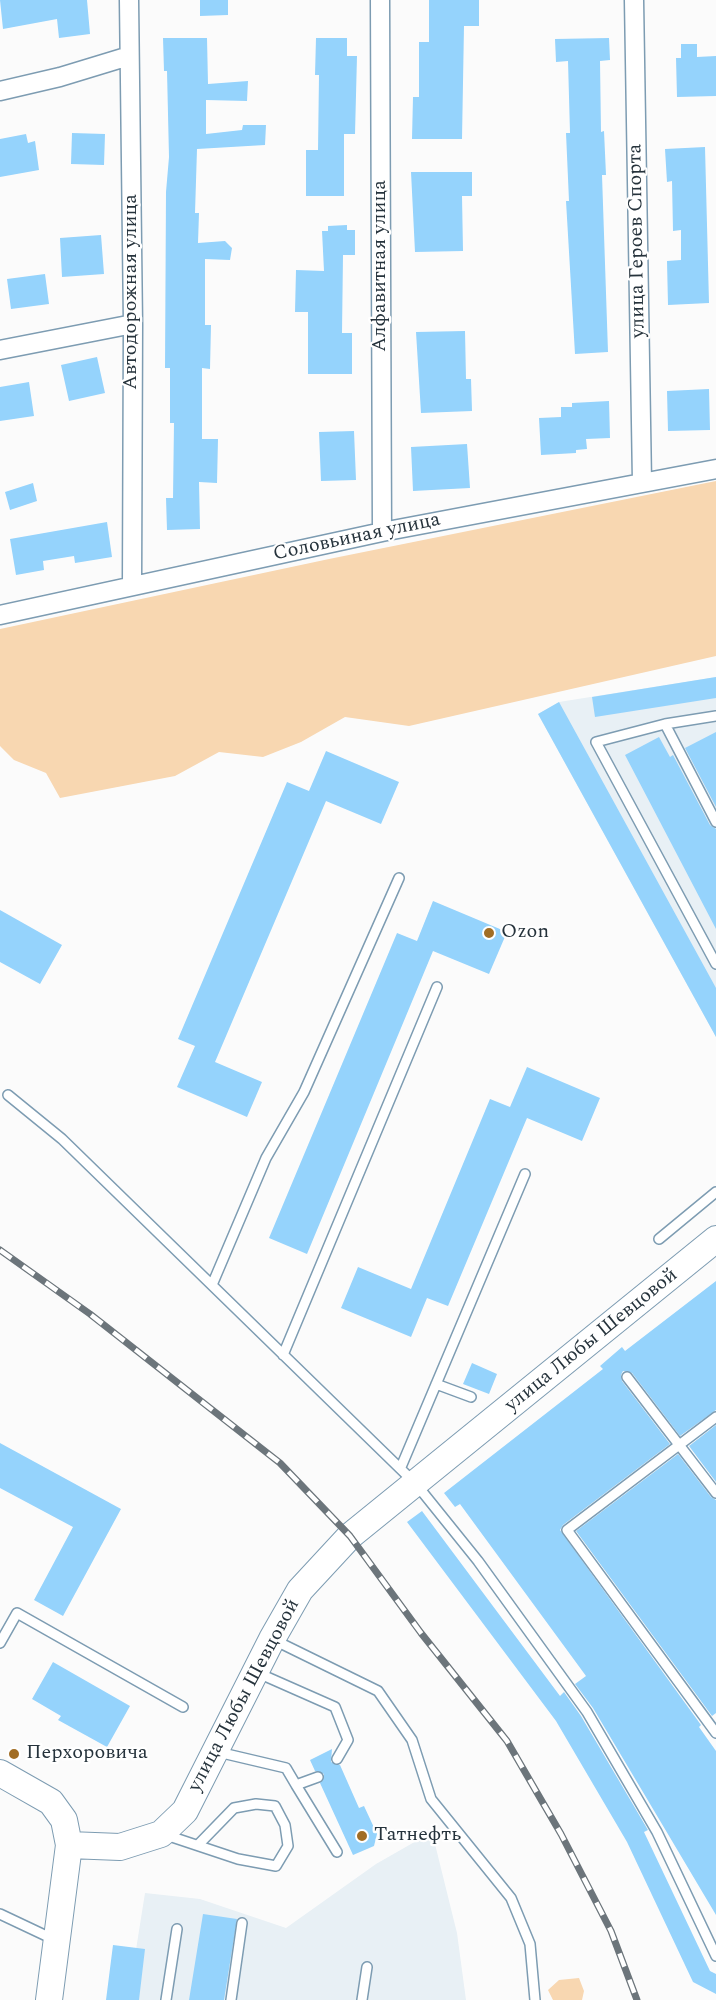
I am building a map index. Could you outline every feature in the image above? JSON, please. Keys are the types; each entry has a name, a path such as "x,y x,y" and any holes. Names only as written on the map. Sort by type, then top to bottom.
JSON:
{"street":[{"name":"Автодорожная улица","path":"129,0 133,324 132,585"},
{"name":"Алфавитная улица","path":"380,0 382,532"},
{"name":"улица Героев Спорта","path":"634,0 642,482"},
{"path":"0,91 60,77 129,56"},
{"path":"0,350 133,324"},
{"name":"Соловьиная улица","path":"0,615 382,532 716,469"},
{"name":"улица Любы Шевцовой","path":"69,1845 120,1847 161,1834 185,1811 272,1639 300,1590 350,1536 408,1475 716,1239"},
{"path":"0,1773 51,1802 64,1820 69,1845 49,2000"}],"lane":[{"path":"716,716 665,724 596,742 716,964"},
{"path":"665,724 716,822"},
{"path":"212,1285 266,1158 304,1092 399,878"},
{"path":"283,1355 437,987"},
{"path":"8,1095 62,1139 408,1475 478,1562 587,1712 657,1832 716,1956"},
{"path":"408,1475 436,1384 525,1174"},
{"path":"659,1239 716,1192"},
{"path":"627,1377 716,1492"},
{"path":"436,1384 471,1397"},
{"path":"716,1417 567,1530 716,1733"},
{"path":"0,1643 17,1613 183,1707"},
{"path":"272,1639 378,1691 412,1740 431,1799 511,1898 530,1944 535,2000"},
{"path":"257,1672 334,1707 348,1740 337,1759"},
{"path":"215,1752 286,1768 337,1852"},
{"path":"296,1785 318,1777"},
{"path":"161,1834 199,1844 238,1859 276,1866 288,1846 285,1825 275,1806 256,1804 234,1808 199,1844"},
{"path":"0,1914 57,1941"},
{"path":"231,2000 242,1923"},
{"path":"166,2000 177,1929"},
{"path":"362,2000 367,1967"}],"shaded area":[{"path":"716,481 716,656 409,726 345,717 301,742 263,757 219,752 175,776 60,798 46,773 14,760 0,746 0,629 329,559"},
{"path":"716,677 716,1037 538,714 559,702"},
{"path":"432,1832 457,1933 466,2000 128,2000 145,1893 200,1899 286,1928 376,1864"},
{"path":"579,1978 584,1991 582,2000 553,2000 548,1990 559,1980"}],"building":[{"path":"0,0 87,0 90,34 59,38 57,19 3,29"},
{"path":"200,0 228,0 228,15 200,16"},
{"path":"429,0 479,0 479,26 464,26 462,139 412,139 413,97 419,97 419,42 429,42"},
{"path":"163,38 207,38 208,84 248,81 247,101 206,100 206,134 242,130 243,125 266,125 265,145 197,149 195,213 199,213 198,243 225,241 232,248 230,260 205,259 205,325 211,325 210,369 202,368 202,439 218,439 217,483 199,482 200,529 167,530 166,498 173,498 174,423 170,423 170,368 165,368 166,192 169,157 167,71 164,71"},
{"path":"316,38 347,38 347,56 357,56 355,134 344,134 344,196 306,196 306,150 318,150 319,75 315,75"},
{"path":"609,38 610,60 600,61 601,132 604,131 606,175 602,175 608,352 575,354 566,201 569,201 566,133 570,133 568,61 556,62 555,39"},
{"path":"681,44 697,44 697,57 716,56 716,96 677,97 676,58 681,58"},
{"path":"72,133 105,134 104,165 71,164"},
{"path":"26,134 28,143 35,141 39,170 0,177 0,139"},
{"path":"705,147 709,303 668,305 667,261 681,260 681,230 673,231 672,181 667,182 665,149"},
{"path":"411,172 472,172 472,196 462,196 463,251 415,252"},
{"path":"347,225 347,230 355,230 355,255 343,255 342,333 352,333 352,374 308,374 308,312 295,312 296,270 324,271 322,231 328,231 328,226"},
{"path":"101,235 104,274 62,277 60,238"},
{"path":"45,274 49,304 11,309 7,279"},
{"path":"465,331 466,379 471,379 472,411 421,413 416,332"},
{"path":"97,357 105,393 69,401 61,365"},
{"path":"29,382 34,416 0,421 0,387"},
{"path":"709,389 710,430 668,431 667,391"},
{"path":"609,401 610,438 586,439 587,449 576,450 576,453 541,455 539,418 561,417 561,407 572,407 572,403"},
{"path":"354,431 356,480 321,481 319,432"},
{"path":"467,444 470,488 413,491 411,447"},
{"path":"33,483 37,501 10,510 5,492"},
{"path":"107,522 112,557 75,563 74,556 43,561 44,570 16,575 10,539"},
{"path":"716,677 716,698 595,717 592,697"},
{"path":"559,702 716,988 716,1037 538,714"},
{"path":"716,732 716,807 685,748"},
{"path":"659,737 670,757 673,755 710,825 716,829 716,929 625,755"},
{"path":"326,751 399,782 381,824 326,801 215,1062 262,1082 247,1117 177,1087 195,1046 178,1039 287,782 309,791"},
{"path":"433,901 507,932 489,974 433,951 307,1254 269,1238 397,933 417,941"},
{"path":"0,910 62,945 40,984 0,962"},
{"path":"527,1067 600,1098 582,1141 527,1118 448,1306 427,1298 411,1337 341,1308 358,1267 411,1289 490,1099 510,1107"},
{"path":"716,1281 716,1410 680,1436 632,1373 623,1371 622,1381 670,1444 563,1525 560,1530 701,1725 699,1727 716,1751 716,1915 593,1708 575,1684 586,1676 460,1504 455,1507 444,1493 603,1369 600,1366 622,1347 625,1351"},
{"path":"472,1363 497,1374 489,1394 463,1384"},
{"path":"716,1425 716,1482 689,1446"},
{"path":"0,1443 121,1509 63,1616 34,1600 73,1527 0,1488"},
{"path":"678,1454 711,1497 716,1500 716,1713 712,1716 576,1531"},
{"path":"422,1511 560,1696 564,1692 581,1716 648,1830 644,1832 710,1971 716,1974 716,1994 693,1982 627,1842 556,1721 407,1522"},
{"path":"53,1662 130,1706 107,1747 58,1720 61,1716 32,1699"},
{"path":"332,1749 331,1762 340,1765 359,1808 364,1806 377,1834 374,1846 353,1855 320,1783 324,1774 315,1771 310,1760"},
{"path":"203,1914 237,1919 224,2000 189,2000"},
{"path":"113,1945 145,1949 139,2000 106,2000"}],"railway":[{"path":"0,1250 90,1314 280,1463 350,1536 421,1633 507,1741 561,1834 611,1931 637,2000"}],"place":[{"name":"Ozon","path":"489,933"},
{"name":"Перхоровича","path":"14,1754"},
{"name":"Татнефть","path":"362,1836"}]}
